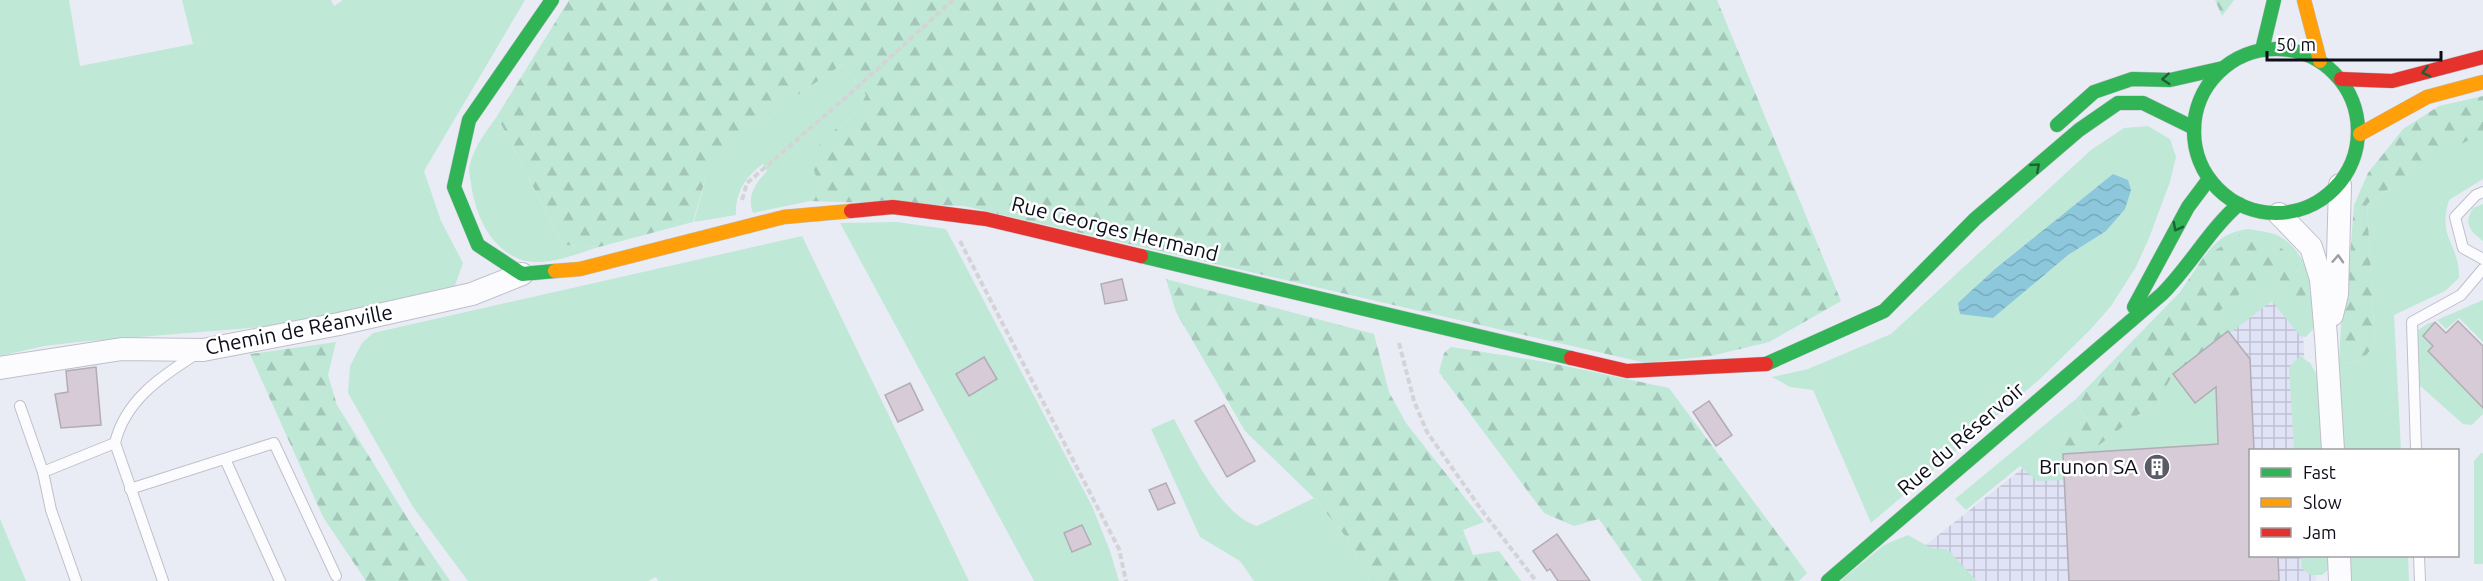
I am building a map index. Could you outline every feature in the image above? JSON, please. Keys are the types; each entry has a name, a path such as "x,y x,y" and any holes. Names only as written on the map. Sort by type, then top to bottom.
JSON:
{"street":[{"path":"522,273 478,245 454,187 469,120 552,0"},
{"path":"2262,50 2274,0"},
{"path":"2304,0 2320,61"},
{"path":"2050,131 2094,92 2132,80 2169,80 2223,68 2244,55 2280,48 2297,51 2320,61 2341,79 2352,97 2360,134 2340,185 2337,294 2326,337"},
{"path":"2341,79 2392,81 2483,57"},
{"path":"2223,68 2204,92 2194,128 2201,165 2219,190 2239,204 2257,211 2279,214 2310,207 2340,185"},
{"path":"2360,134 2427,98 2483,82"},
{"name":"Rue Georges Hermand","path":"1975,219 2079,130 2118,103 2143,103 2194,128"},
{"name":"Rue Georges Hermand","path":"522,273 580,268 784,217 893,207 986,219 1627,371 1763,365 1884,311 1975,219 2027,157"},
{"name":"Rue du Réservoir","path":"2122,329 2187,207 2209,178"},
{"name":"Rue du Réservoir","path":"1828,581 2167,289 2222,217 2239,204"},
{"path":"2279,214 2311,247 2320,279 2333,449"},
{"name":"Chemin de Réanville","path":"0,368 122,349 203,350 339,324 472,294 522,273"},
{"path":"2339,557 2340,581"}],"lane":[{"path":"2483,192 2476,195 2456,217 2463,248 2483,259"},
{"path":"2416,449 2412,322 2461,295 2483,269"},
{"path":"163,581 114,443 119,426 131,406 164,375 203,350"},
{"path":"20,406 43,472 51,510 76,581"},
{"path":"43,472 114,443"},
{"path":"130,489 274,443 336,576"},
{"path":"225,459 280,581"},
{"path":"2419,557 2420,581"}],"path":[{"path":"743,227 740,206 747,183 953,0"},
{"path":"946,214 1119,549 1126,581"},
{"path":"1380,314 1397,336 1414,401 1427,432 1476,503 1536,581"}],"shaded area":[{"path":"2249,286 2302,313 2309,449 2249,449 2249,557 2315,557 2316,581 1880,581"}],"green space":[{"path":"0,0 69,0 80,66 193,44 182,0 331,0 334,6 343,0 525,0 424,171 441,221 463,263 454,288 285,325 78,342 44,346 0,356"},
{"path":"569,0 1717,0 1841,301 1769,342 1711,356 1646,363 964,206 810,201 818,183 810,157 828,135 856,114 866,95 843,64 796,96 756,129 706,176 693,222 599,247 563,245 497,116"},
{"path":"2215,0 2234,0 2222,16"},
{"path":"843,64 866,95 856,114 828,135 818,183 810,201 753,213 751,195 767,171 763,164 751,174 743,186 737,199 736,215 694,222 706,176 756,129 796,96"},
{"path":"2483,96 2483,140 2474,137 2417,169 2367,204 2375,345 2361,361 2339,363 2354,205 2368,173 2403,129 2439,106"},
{"path":"497,116 563,245 599,247 561,259 532,262 510,255 492,239 476,206 469,169 478,145"},
{"path":"2148,126 2170,139 2176,157 2170,182 2149,238 2136,267 2111,306 2041,378 1871,523 1813,390 1790,387 1772,377 1808,369 1891,334 2091,150 2124,128"},
{"path":"2474,136 2483,140 2483,179 2449,200 2446,213 2447,233 2456,257 2459,278 2445,291 2394,315 2401,449 2342,449 2339,363 2361,361 2375,345 2367,204 2417,169"},
{"path":"2483,204 2483,241 2471,230 2468,223 2473,208"},
{"path":"897,222 946,229 1092,506 1119,581 1034,581 840,223"},
{"path":"2249,229 2267,232 2284,239 2301,258 2306,268 2313,304 2313,329 2306,337 2300,336 2272,301 2230,333 2215,314 2249,286 2270,286 2302,312 2300,269 2203,258 2223,238 2234,232"},
{"path":"2241,234 2277,243 2300,269 2308,306 2302,313 2270,286 2249,286 2216,314 2228,331 2173,374 2160,398 2090,452 2063,454 2058,440 2085,419 2076,399 2180,292 2203,258"},
{"path":"802,236 969,581 658,581 656,577 648,581 468,581 413,507 348,393 350,366 362,343 373,333"},
{"path":"1166,279 1374,334 1389,392 1406,423 1484,522 1463,530 1473,555 1499,551 1521,581 1370,581 1347,538 1314,498 1245,431 1176,312"},
{"path":"2483,300 2483,342 2459,318 2446,329 2437,320"},
{"path":"2435,322 2423,336 2433,346 2428,351 2483,408 2483,414 2472,425 2463,424 2417,383 2416,339 2418,330"},
{"path":"336,342 328,375 337,405 408,519 450,581 366,581 323,517 250,354"},
{"path":"1451,347 1546,362 1669,388 1807,573 1799,581 1642,581 1599,519 1574,526 1544,513 1439,372 1444,353"},
{"path":"2300,356 2310,363 2317,375 2323,449 2294,449 2289,367"},
{"path":"2173,374 2195,403 2216,387 2218,444 2090,452 2160,398"},
{"path":"2076,399 2085,419 2058,440 2063,454 2064,480 2037,481 2020,466 1966,510 1955,499"},
{"path":"1174,419 1219,496 1244,520 1257,526 1314,498 1347,538 1370,581 1254,581 1240,561 1200,537 1151,429"},
{"path":"2483,453 2483,564 2474,564 2474,461"},
{"path":"0,519 26,581 0,581"},
{"path":"1908,535 1931,548 1947,549 1977,581 1840,581 1884,545"},
{"path":"2301,557 2329,557 2330,568 2322,575 2311,575 2302,569"},
{"path":"2349,557 2408,557 2409,581 2351,581"}],"water":[{"path":"2113,174 2128,180 2131,190 2125,209 2106,231 2068,255 1993,318 1960,314 1958,303 1995,269"}],"building":[{"path":"1122,279 1127,300 1105,304 1101,284"},
{"path":"2458,321 2483,346 2483,408 2428,351 2433,346 2423,336 2435,322 2446,333"},
{"name":"Brunon SA","path":"2228,331 2250,359 2254,449 2249,449 2249,557 2278,557 2279,581 2069,581 2063,454 2218,444 2216,387 2195,403 2173,374"},
{"path":"984,357 997,379 969,396 956,374"},
{"path":"96,367 101,425 61,428 55,394 68,392 66,371"},
{"path":"910,383 923,410 898,422 885,395"},
{"path":"1709,401 1732,435 1716,446 1693,412"},
{"path":"1224,405 1255,461 1227,477 1195,421"},
{"path":"1166,483 1175,503 1158,510 1149,490"},
{"path":"1082,525 1091,544 1072,552 1064,533"},
{"path":"1557,534 1590,581 1558,581 1550,569 1547,571 1533,551"}],"traffic: fast":[{"path":"552,0 469,120 454,187 478,245 522,274 555,271"},
{"path":"2262,50 2274,0"},
{"path":"2276,49 2307,55 2334,73 2352,100 2358,131 2352,162 2334,189 2307,207 2276,213 2245,207 2218,189 2200,162 2194,131 2200,100 2218,73 2245,55 2276,49"},
{"path":"2057,125 2094,92 2132,79 2170,80 2223,68"},
{"path":"1766,364 1884,311 1975,219 2079,130 2118,103 2143,103 2194,128"},
{"path":"2134,307 2188,207 2209,179"},
{"path":"1828,581 2162,294 2218,225 2239,204"},
{"path":"1141,256 1571,358"}],"traffic: slow":[{"path":"2304,0 2320,61"},
{"path":"2360,134 2427,97 2483,82"},
{"path":"555,271 580,269 784,217 851,211"}],"traffic: jam":[{"path":"2341,79 2392,81 2483,57"},
{"path":"851,211 893,207 986,219 1141,256"},
{"path":"1571,358 1627,371 1766,364"}],"place":[{"name":"Brunon SA","path":"2157,467"}]}
